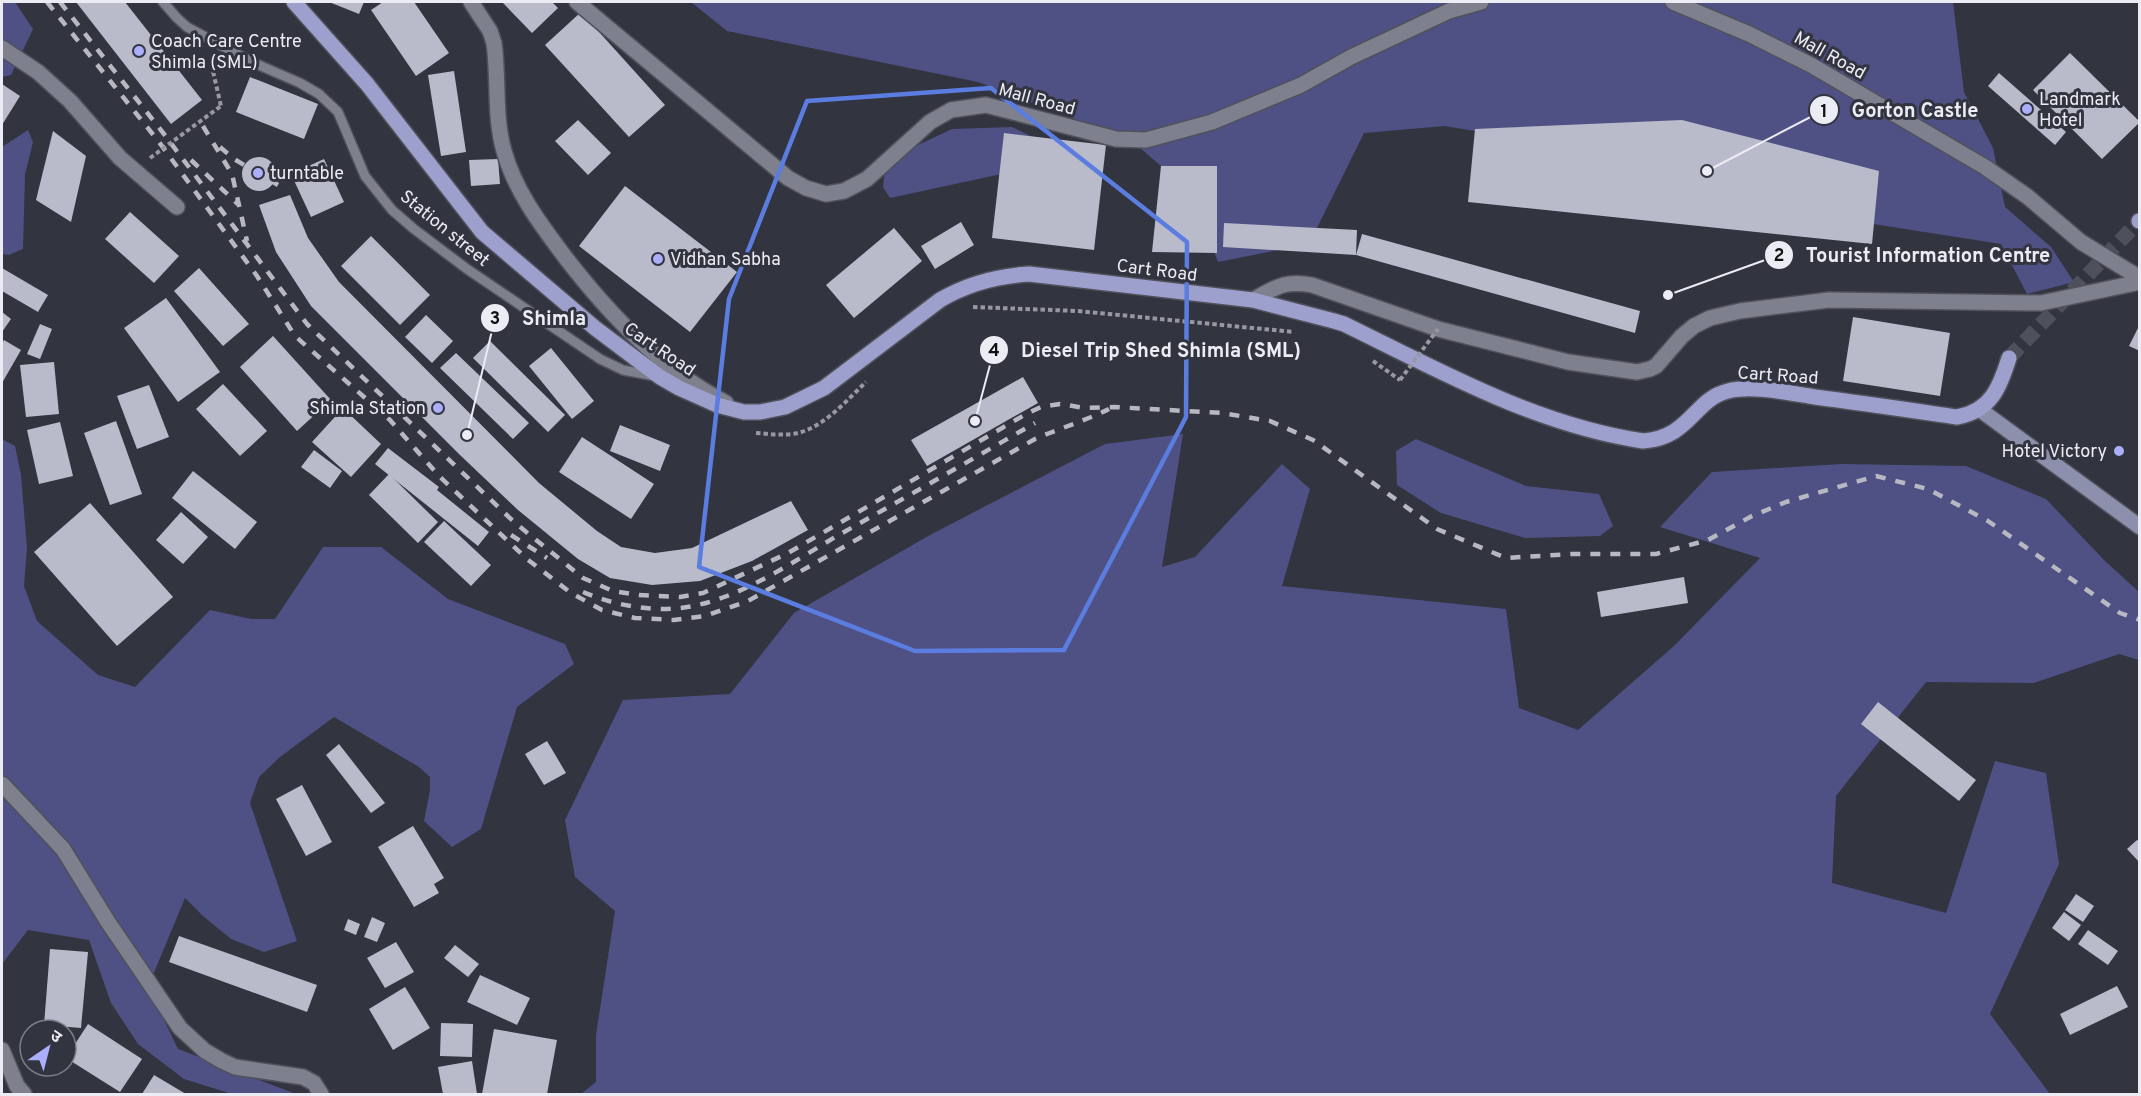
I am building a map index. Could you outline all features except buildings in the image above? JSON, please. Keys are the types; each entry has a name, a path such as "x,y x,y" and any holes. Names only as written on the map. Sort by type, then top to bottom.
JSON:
{"main road":[{"name":"Cart Road","path":"294,2 380,99 482,232 595,328 660,377 717,405 744,412 771,410 799,401 824,388 940,300 962,288 1002,277 1029,274 1253,300 1344,324 1527,410 1564,423 1636,440 1656,440 1667,436 1680,429 1705,404 1718,395 1741,389 1780,392 1957,417 1979,409"},
{"path":"2009,358 1998,389 1979,409 2139,527"}],"street":[{"path":"471,2 490,31 494,43 499,125 509,168 538,219 598,298 640,342 694,384 744,412"},
{"name":"Mall Road","path":"577,2 788,178 806,188 826,194 844,191 867,179 930,122 951,110 986,105 1116,139 1146,140 1212,122 1301,85 1350,57 1449,11 1481,2"},
{"name":"Mall Road","path":"1673,2 1749,34 1811,65 1985,167 2028,197 2081,242 2139,280"},
{"path":"2,48 38,72 70,101 120,158 177,207"},
{"path":"1253,300 1279,285 1295,282 1326,289 1438,329 1568,362 1637,372 1656,366 1682,336 1694,326 1710,318 1740,311 1829,300 2041,303 2139,280"},
{"path":"2,784 63,849 108,922 180,1028 205,1051 235,1067 303,1077 314,1083 321,1095"},
{"path":"2,1050 17,1086 24,1095"}],"lane":[{"name":"Station street","path":"163,2 177,18 213,41 252,62 300,83 330,103 344,124 365,176 392,210 467,269 600,358 623,370 660,377"}],"path":[{"path":"150,158 221,106 212,66 213,41"},
{"path":"964,308 975,306 1078,311 1301,333"},
{"path":"1365,356 1400,380 1438,329"},
{"path":"748,432 799,433 839,407 874,375"}],"highlighted area":[{"path":"991,88 1187,242 1186,417 1064,650 915,651 699,567 729,299 807,101"}],"shaded area":[{"path":"2,2 15,2 33,29 11,75 2,77"},
{"path":"691,2 1953,2 1964,92 1993,148 2005,207 2051,247 2074,282 2027,294 2001,244 1854,221 1616,155 1445,126 1364,133 1309,244 1218,262 1191,192 1132,141 978,82 727,31"},
{"path":"1012,127 1062,151 1006,173 890,198 883,187 886,160 952,129"},
{"path":"28,130 33,142 25,174 23,249 9,255 2,254 2,147"},
{"path":"1183,434 1162,567 1195,557 1282,464 1310,489 1282,586 1506,609 1519,708 1578,730 1675,645 1760,558 1660,527 1712,472 1841,464 1966,466 2046,499 2104,560 2139,592 2139,660 2119,654 2034,683 1926,682 1836,796 1832,883 1946,913 1995,761 2046,773 2059,864 1990,1014 2050,1094 581,1094 596,1082 596,1035 615,911 575,877 565,820 623,700 730,694 794,613 930,535 1105,444"},
{"path":"2,439 15,446 21,475 27,548 24,586 37,621 98,675 135,687 210,610 251,619 275,619 323,547 381,547 448,599 565,644 574,664 517,707 481,829 452,847 424,821 430,777 419,767 334,717 280,757 259,777 250,803 297,941 264,952 231,939 185,898 148,987 178,1049 296,1094 232,1094 184,1079 138,1044 111,1003 89,940 28,930 2,964"},
{"path":"1416,439 1526,486 1599,494 1613,526 1600,536 1525,538 1441,513 1397,485 1396,451"}],"tunnel":[{"path":"2009,358 2139,221"}],"railway":[{"path":"47,2 159,142 257,276 295,336 390,420 439,476 527,559 571,593 602,610 635,618 674,620 705,616 748,601 1035,439 1109,409"},
{"path":"60,2 164,134 307,324 514,522 583,578 613,591 680,597 703,593 788,553 1026,414 1041,407 1060,404 1085,408 1114,407 1222,413 1270,421 1313,440 1437,529 1506,558 1571,554 1656,554 1708,540 1752,516 1786,502 1876,476 1928,489 1988,521 2120,613 2140,620"},
{"path":"203,126 232,174 247,241"},
{"path":"220,147 234,159 278,185"},
{"path":"191,160 239,205"},
{"path":"583,592 618,603 656,609 681,608 722,598 762,580 1035,423"},
{"path":"511,535 547,558"}],"place":[{"name":"Coach Care Centre Shimla (SML)","path":"139,51"},
{"name":"Landmark Hotel","path":"2027,109"},
{"name":"Gorton Castle","path":"1707,171"},
{"name":"turntable","path":"258,173"},
{"name":"Vidhan Sabha","path":"658,259"},
{"name":"Tourist Information Centre","path":"1668,295"},
{"name":"Shimla Station","path":"438,408"},
{"name":"Diesel Trip Shed Shimla (SML)","path":"975,421"},
{"name":"Shimla","path":"467,435"},
{"name":"Hotel Victory","path":"2119,451"}]}
